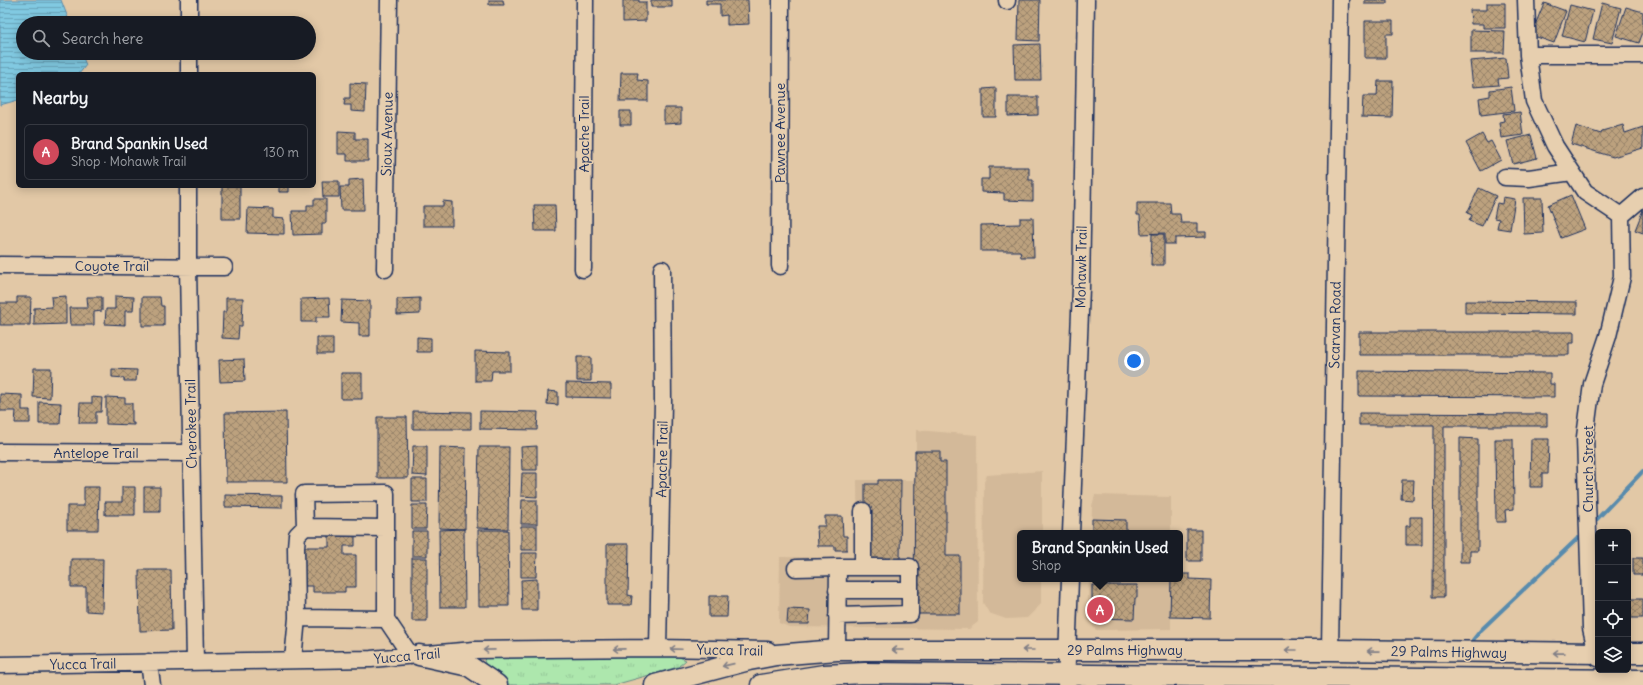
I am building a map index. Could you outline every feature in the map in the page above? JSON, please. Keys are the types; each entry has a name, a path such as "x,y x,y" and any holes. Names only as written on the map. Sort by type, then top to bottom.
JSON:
{"main road":[{"name":"29 Palms Highway","path":"655,685 749,660 776,655 836,650 1330,650 1595,653"},
{"path":"1631,653 1643,653"},
{"path":"415,655 469,666 497,685"},
{"name":"29 Palms Highway","path":"761,685 782,683 824,675 911,679 1066,680 1357,681 1600,678 1643,680"}],"street":[{"path":"189,0 189,16"},
{"name":"Sioux Avenue","path":"385,269 389,0"},
{"name":"Apache Trail","path":"583,269 585,0"},
{"name":"Pawnee Avenue","path":"780,266 781,0"},
{"name":"Mohawk Trail","path":"1071,530 1081,288 1086,0"},
{"name":"Scarvan Road","path":"1330,650 1340,0"},
{"path":"1526,0 1528,55 1534,101 1555,146 1585,192 1621,216 1643,197"},
{"path":"1528,55 1643,55"},
{"path":"189,60 189,72"},
{"path":"1505,177 1529,178 1572,172"},
{"name":"Cherokee Trail","path":"188,188 195,662"},
{"name":"Church Street","path":"1595,642 1591,628 1585,437 1592,384 1608,336 1622,277 1621,216"},
{"name":"Coyote Trail","path":"0,265 224,267"},
{"name":"Apache Trail","path":"658,648 663,402 662,269"},
{"name":"Antelope Trail","path":"0,452 192,453"},
{"path":"305,527 304,494 386,493 386,619 415,655"},
{"path":"863,510 863,567"},
{"path":"293,660 297,618 297,534 305,527 386,528"},
{"path":"836,650 838,567"},
{"path":"796,568 910,567 910,614 837,616"},
{"path":"1066,680 1070,582"},
{"path":"837,590 910,590"},
{"path":"297,618 386,619"},
{"name":"Yucca Trail","path":"0,665 371,659 474,650 658,648 813,651"},
{"path":"150,662 152,685"}],"shaded area":[{"path":"916,430 977,435 978,622 969,629 789,627 779,623 780,557 858,558 857,480 916,480"},
{"path":"1042,471 1042,530 1017,530 1017,582 1041,582 1041,604 1027,618 1006,619 989,613 983,603 984,482 987,475"},
{"path":"1095,495 1171,497 1171,530 1091,530 1092,506"},
{"path":"1089,582 1171,582 1171,629 1096,630 1087,619"}],"green space":[{"path":"488,656 679,657 686,660 678,667 614,685 507,685 486,667 484,660"}],"water":[{"path":"0,0 61,0 67,16 16,16 16,60 84,60 86,65 81,72 16,72 16,101 0,105"}],"building":[{"path":"489,0 503,0 504,5 489,5"},
{"path":"623,0 639,0 639,2 646,2 646,21 623,22"},
{"path":"651,0 672,0 672,7 651,7"},
{"path":"706,0 748,0 749,24 727,25 727,15 720,16 720,4 706,4"},
{"path":"1019,0 1040,0 1039,41 1018,40"},
{"path":"1365,0 1387,0 1387,4 1365,4"},
{"path":"1487,3 1505,3 1505,28 1483,28 1483,24 1471,24 1470,10 1487,10"},
{"path":"1544,3 1566,11 1554,43 1531,35"},
{"path":"1602,3 1621,8 1612,43 1593,39"},
{"path":"1570,5 1593,11 1585,42 1562,36"},
{"path":"1626,7 1643,12 1643,32 1639,43 1616,36"},
{"path":"1365,21 1393,21 1393,34 1386,34 1386,58 1365,58"},
{"path":"1471,30 1505,31 1504,53 1471,53"},
{"path":"1040,44 1041,80 1015,80 1014,45"},
{"path":"1506,58 1508,78 1498,79 1499,85 1473,87 1470,61"},
{"path":"621,73 638,73 637,80 648,81 648,101 620,101"},
{"path":"1378,81 1393,81 1392,118 1362,117 1363,96 1377,96"},
{"path":"350,83 366,84 365,112 351,111 351,105 344,105 345,98 350,98"},
{"path":"1511,87 1514,111 1481,115 1479,98 1490,96 1490,90"},
{"path":"996,88 996,117 983,117 983,89"},
{"path":"1008,97 1038,97 1038,115 1008,116"},
{"path":"664,108 681,108 681,123 664,124"},
{"path":"620,111 631,111 631,125 620,125"},
{"path":"1520,112 1523,135 1501,138 1499,122 1504,121 1503,114"},
{"path":"1623,125 1625,133 1643,127 1643,148 1613,157 1571,144 1576,126 1601,134 1602,131"},
{"path":"338,131 355,132 355,139 368,139 368,161 347,161 347,154 338,154"},
{"path":"1482,134 1487,143 1491,141 1501,160 1481,171 1466,143"},
{"path":"1531,135 1537,158 1513,164 1507,141"},
{"path":"989,167 1029,167 1029,180 1033,180 1033,201 1004,200 1004,193 981,192 981,179 989,179"},
{"path":"363,179 364,210 341,210 340,187 349,187 349,180"},
{"path":"322,181 339,181 339,197 323,197"},
{"path":"222,188 240,188 240,219 222,219"},
{"path":"279,188 289,188 289,192 279,192"},
{"path":"1479,188 1496,196 1482,226 1469,221 1472,215 1467,213"},
{"path":"1571,195 1585,229 1561,238 1548,205"},
{"path":"1503,197 1515,199 1510,230 1497,228 1499,219 1494,218 1497,203 1502,204"},
{"path":"1523,198 1542,198 1543,233 1524,234"},
{"path":"314,199 326,199 326,223 322,223 322,234 293,235 292,211 307,211 307,205 314,205"},
{"path":"443,201 452,202 452,226 423,226 423,206 443,206"},
{"path":"1137,203 1170,203 1171,214 1180,214 1181,223 1197,223 1197,232 1206,232 1206,237 1175,238 1175,244 1165,244 1165,233 1141,234 1140,215 1137,215"},
{"path":"534,205 555,205 556,231 535,231"},
{"path":"248,208 273,209 273,218 284,219 284,234 247,233"},
{"path":"1643,210 1643,233 1635,230"},
{"path":"1020,218 1033,218 1034,257 1021,257 1020,251 981,251 981,225 1020,224"},
{"path":"1152,234 1164,234 1164,265 1151,265"},
{"path":"66,296 66,324 34,325 34,308 52,307 51,297"},
{"path":"115,296 134,297 133,311 125,311 125,325 105,324 106,309 115,309"},
{"path":"17,297 31,297 30,325 0,325 0,303 17,303"},
{"path":"87,297 102,297 102,311 94,312 94,325 70,325 69,308 88,308"},
{"path":"142,297 160,297 161,306 164,306 164,326 142,326"},
{"path":"226,298 243,298 242,326 239,326 238,339 222,338 223,312 226,312"},
{"path":"329,298 330,317 316,317 316,322 301,322 301,299"},
{"path":"420,298 420,314 397,315 397,299"},
{"path":"342,300 370,301 370,336 359,336 359,323 341,322"},
{"path":"1465,301 1577,302 1577,314 1465,313"},
{"path":"1359,332 1574,332 1574,343 1569,343 1569,355 1359,355"},
{"path":"417,337 431,338 431,352 417,352"},
{"path":"317,338 333,338 333,354 317,354"},
{"path":"475,351 510,352 510,371 492,371 491,381 475,381"},
{"path":"577,357 591,357 591,381 577,381"},
{"path":"244,359 245,381 220,382 219,360"},
{"path":"34,368 51,368 50,398 33,397"},
{"path":"112,369 137,370 136,381 124,381 124,378 112,377"},
{"path":"1359,371 1550,373 1550,384 1554,384 1554,397 1359,396"},
{"path":"341,373 362,373 362,399 341,399"},
{"path":"566,383 611,384 611,398 566,397"},
{"path":"548,391 558,392 558,405 547,404"},
{"path":"0,394 22,395 22,410 30,410 30,423 15,423 16,411 0,411"},
{"path":"92,397 102,398 101,412 96,412 96,423 79,423 80,403 92,403"},
{"path":"106,397 125,398 125,403 132,403 132,423 134,423 134,425 106,424"},
{"path":"39,402 61,403 60,424 39,424"},
{"path":"413,411 471,412 471,429 413,429"},
{"path":"480,411 538,412 537,430 480,429"},
{"path":"286,412 287,482 226,482 225,413"},
{"path":"1359,413 1547,414 1547,426 1444,426 1444,597 1433,597 1434,425 1359,425"},
{"path":"377,417 407,417 408,478 377,478"},
{"path":"1460,438 1478,439 1478,551 1470,551 1470,562 1460,562"},
{"path":"1495,439 1513,439 1514,509 1505,510 1506,522 1496,522"},
{"path":"1531,439 1549,439 1548,474 1542,474 1542,487 1530,487"},
{"path":"413,446 427,446 427,476 412,475"},
{"path":"537,446 537,470 522,470 521,447"},
{"path":"440,447 466,448 465,529 439,528"},
{"path":"479,447 509,447 508,529 477,528"},
{"path":"915,451 940,451 940,462 946,462 946,556 960,556 960,614 914,614"},
{"path":"522,473 537,473 537,497 521,496"},
{"path":"412,479 427,479 427,502 412,502"},
{"path":"878,480 901,480 900,560 865,560 865,484 878,484"},
{"path":"1402,480 1414,480 1413,500 1401,499"},
{"path":"84,487 99,487 98,530 67,530 67,506 84,506"},
{"path":"122,487 135,487 135,515 105,515 105,502 122,502"},
{"path":"144,487 160,487 160,512 144,512"},
{"path":"225,495 282,496 282,508 225,507"},
{"path":"522,500 537,500 537,524 521,524"},
{"path":"412,505 427,505 426,529 412,529"},
{"path":"825,516 842,516 843,536 847,536 847,550 835,550 835,546 818,546 817,526 825,526"},
{"path":"1410,517 1422,517 1422,545 1406,545 1406,526 1410,526"},
{"path":"1092,519 1126,520 1126,530 1092,530"},
{"path":"521,526 537,526 537,550 521,550"},
{"path":"464,529 465,607 440,607 439,530"},
{"path":"478,530 508,530 509,606 479,606"},
{"path":"1187,530 1201,530 1201,561 1187,561"},
{"path":"412,531 427,531 427,556 412,556"},
{"path":"329,535 355,535 355,546 344,546 344,555 356,555 356,587 345,587 345,592 313,592 313,586 302,586 303,547 329,547"},
{"path":"607,544 629,544 628,595 632,596 631,605 607,605"},
{"path":"521,553 537,553 536,577 521,577"},
{"path":"412,558 427,558 427,621 412,621"},
{"path":"1633,558 1643,558 1643,575 1633,575"},
{"path":"71,559 103,559 102,612 86,611 86,587 71,587"},
{"path":"139,570 171,570 172,630 140,631"},
{"path":"1183,574 1190,574 1190,579 1211,580 1210,618 1170,617 1171,582 1183,582"},
{"path":"537,579 537,610 522,610 521,580"},
{"path":"1092,585 1137,585 1134,619 1092,618"},
{"path":"709,596 728,596 727,617 709,617"},
{"path":"1631,599 1643,599 1643,618 1631,618"},
{"path":"788,609 810,610 809,624 787,624"}],"waterway":[{"path":"1597,519 1643,471"},
{"path":"1473,640 1481,630 1578,538"}],"place":[{"name":"Brand Spankin Used","path":"1100,610"}]}
